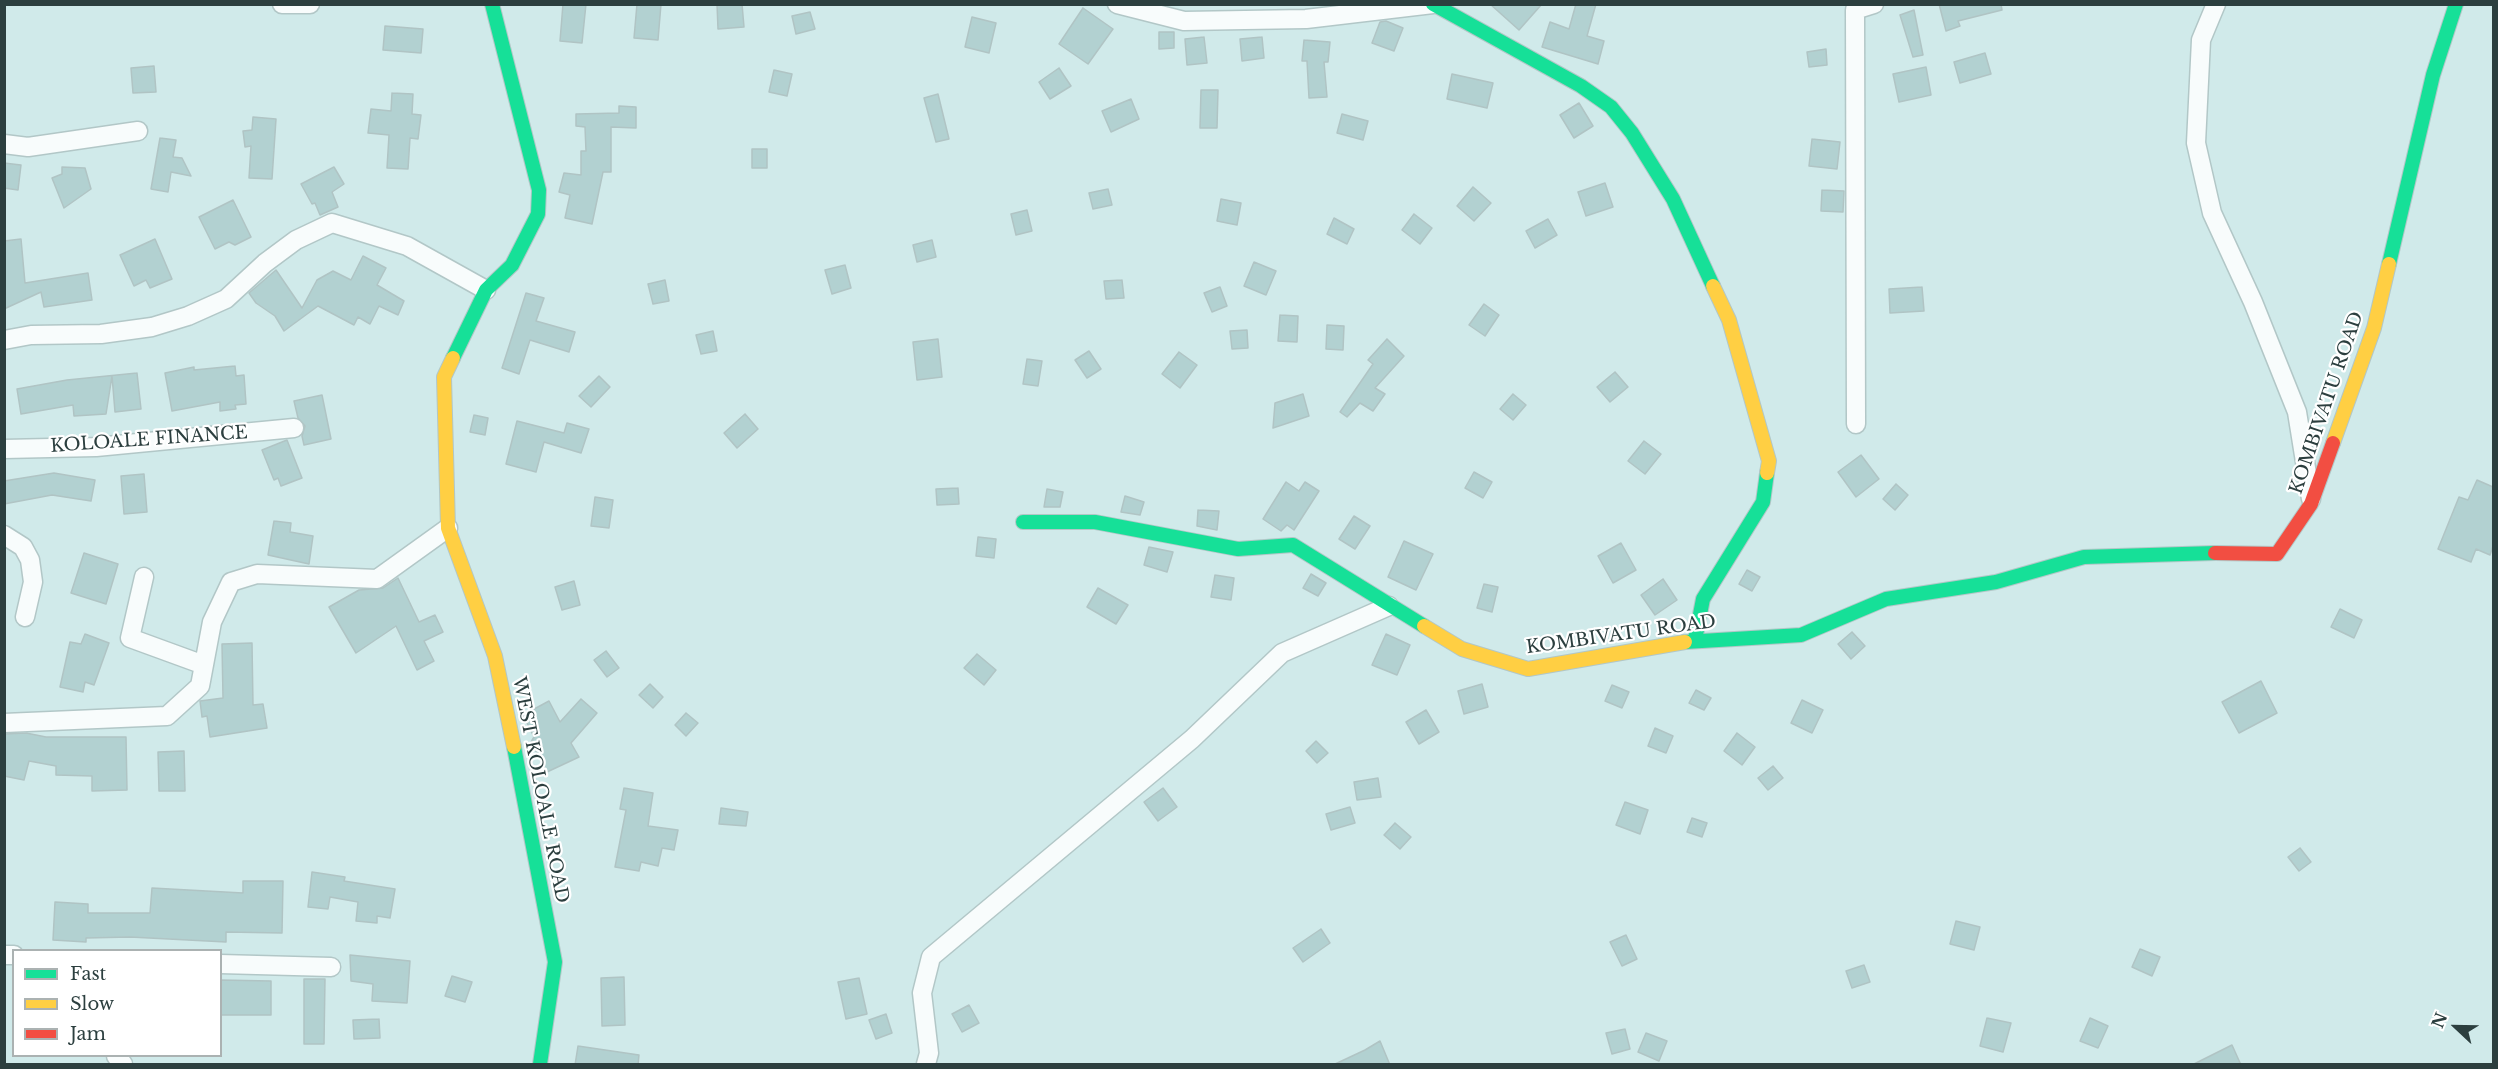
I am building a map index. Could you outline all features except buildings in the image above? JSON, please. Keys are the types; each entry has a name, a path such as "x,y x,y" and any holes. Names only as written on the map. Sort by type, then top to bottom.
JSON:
{"street":[{"path":"282,4 310,4"},
{"path":"4,340 32,335 102,334 153,327 188,316 226,299 296,240 332,223 407,246 486,290 512,265 538,214 539,190 492,4"},
{"path":"1117,4 1184,21 1306,19 1433,4 1581,86 1611,107 1632,133 1673,199 1730,320 1769,461 1763,502 1703,599 1695,640"},
{"path":"1856,424 1855,10 1874,4"},
{"path":"2216,4 2202,40 2196,143 2212,213 2253,302 2297,412 2311,504"},
{"name":"KOMBIVATU ROAD","path":"1023,522 1095,522 1238,549 1293,545 1462,649 1528,669 1695,640 1801,635 1886,599 1996,582 2084,556 2178,552 2277,554 2311,504 2374,328 2433,75 2456,4"},
{"path":"4,144 28,147 138,131"},
{"name":"WEST KOLOALE ROAD","path":"486,290 444,378 448,528 495,656 555,962 540,1065"},
{"name":"KOLOALE FINANCE","path":"4,449 107,446 294,428"},
{"path":"4,723 166,716 200,686 212,622 231,582 256,574 377,579 448,528"},
{"path":"4,535 22,548 30,560 33,582 26,617"},
{"path":"144,577 130,638 204,665"},
{"path":"926,1065 929,1053 922,993 931,957 1192,739 1282,653 1389,606"},
{"path":"222,964 330,967"}],"traffic: fast":[{"path":"453,358 486,290 512,265 538,214 539,190 492,4"},
{"path":"1433,4 1581,86 1611,107 1632,133 1673,199 1713,286"},
{"path":"2389,264 2433,75 2456,4"},
{"path":"1695,640 1703,599 1763,502 1767,473"},
{"path":"1023,522 1095,522 1238,549 1293,545 1424,626"},
{"path":"1685,642 1801,635 1886,599 1996,582 2084,557 2215,553"},
{"path":"514,747 555,962 540,1064"}],"traffic: slow":[{"path":"2333,443 2374,328 2389,264"},
{"path":"1713,286 1729,320 1769,461 1767,473"},
{"path":"453,358 444,377 448,528 495,656 514,747"},
{"path":"1424,626 1462,649 1528,669 1685,642"}],"traffic: jam":[{"path":"2215,553 2277,554 2311,504 2333,443"}]}
